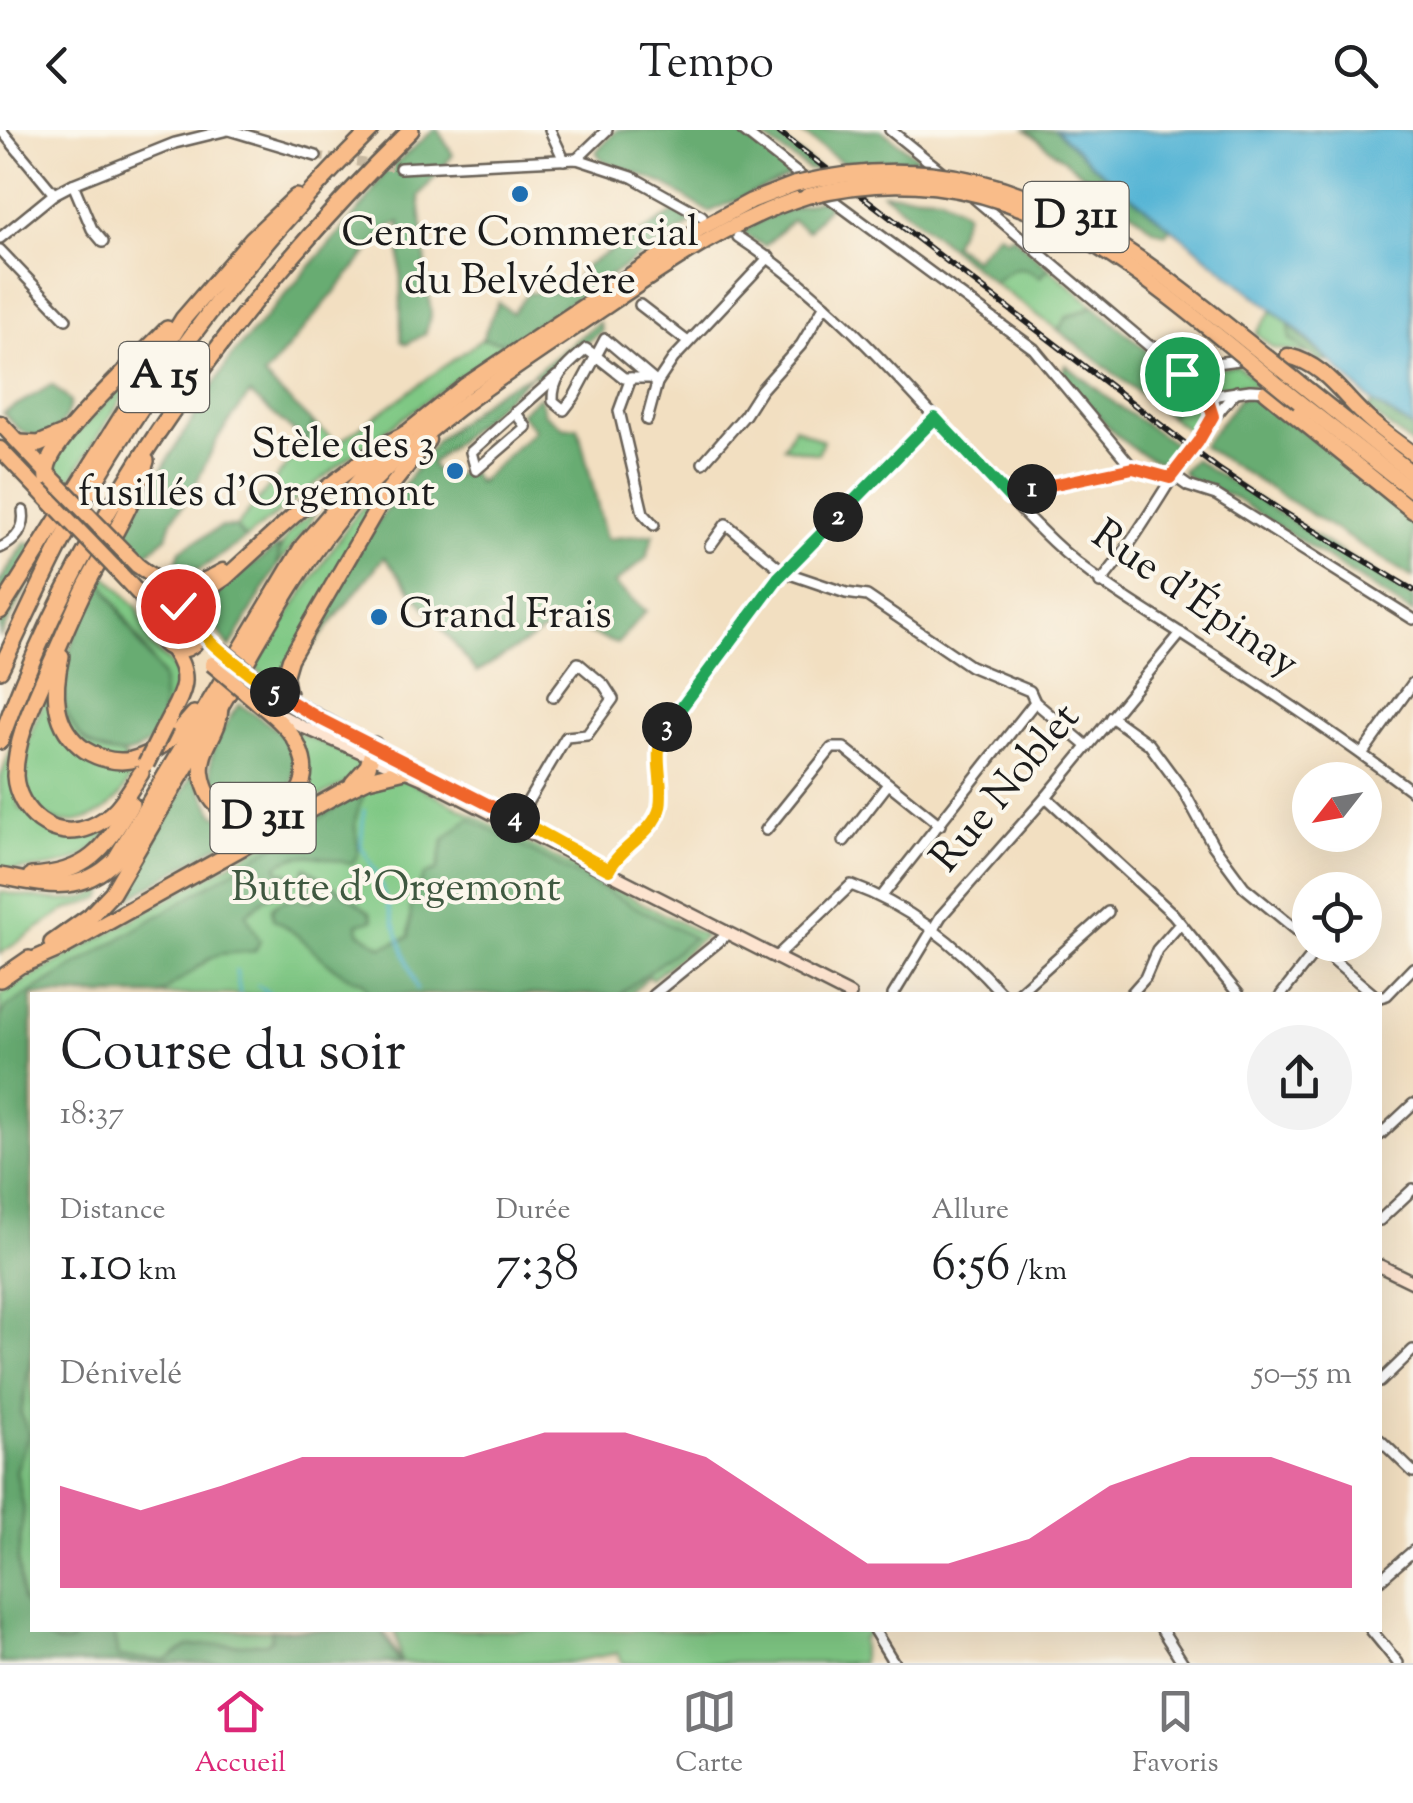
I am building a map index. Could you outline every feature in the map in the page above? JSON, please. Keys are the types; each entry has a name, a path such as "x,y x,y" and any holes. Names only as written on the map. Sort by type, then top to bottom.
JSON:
{"highway":[{"name":"A 15","path":"0,670 93,485 184,346 309,192 372,130"},
{"name":"A 15","path":"0,742 58,601 151,443 213,350 268,281 410,130"},
{"path":"0,610 183,319 290,200 309,192"},
{"path":"58,509 48,482 52,457 69,432 172,324 183,319"},
{"path":"20,443 39,444 69,432"},
{"path":"4,880 68,884 94,878 104,871 124,848 303,546 405,434"},
{"path":"151,443 140,482 39,690 20,743 15,777 20,796 39,821 57,830 76,831 113,814 143,769 186,678 181,649"},
{"path":"69,625 57,675 58,711 66,732 90,753 126,760 149,752 180,730 213,692"},
{"path":"0,980 90,916 112,894 220,708"},
{"path":"347,789 368,766 372,750"},
{"path":"4,880 59,873 94,857 131,804 143,769"},
{"path":"24,964 63,947 347,789 404,770"},
{"path":"4,880 54,893 91,888 116,871 158,812"}],"main road":[{"name":"D 311","path":"181,606 210,590 380,446 405,434 466,385 701,228 751,201 795,184 870,171 928,172 995,183 1041,200 1118,243 1413,491"},
{"name":"D 311","path":"256,701 290,733 303,760 299,790 284,808 250,820 224,810 204,782 202,762 221,720 220,708 300,572 331,530 388,468 438,422 489,384 706,242 767,210 808,196 865,185 918,184 985,195 1034,212 1080,235 1137,274 1413,474"},
{"path":"1288,356 1313,364 1361,413 1413,454"},
{"path":"1266,392 1413,511"},
{"path":"290,702 284,676 290,658 388,490 433,436 438,422"},
{"name":"D 311","path":"0,423 48,482"},
{"name":"D 311","path":"0,450 48,482 160,582 173,586 197,583 233,568"},
{"path":"58,509 127,580 157,624 159,639 212,664 256,701 292,722 372,750 516,822 776,957 828,990"},
{"path":"137,564 143,575 197,615 201,630 220,648 290,702 404,770 516,822"},
{"path":"157,624 164,611 181,606"},
{"path":"181,649 198,640 201,630"},
{"path":"1382,1267 1413,1282"}],"street":[{"path":"0,130 54,194"},
{"path":"0,238 54,194 175,142 228,130 316,156"},
{"path":"550,130 564,160"},
{"path":"577,160 607,130"},
{"path":"742,130 1025,341 1133,468"},
{"path":"890,130 1203,391 1278,390 1287,383 1292,371 1288,356 1268,354 1208,364 1152,346"},
{"path":"400,168 577,160 632,177 702,216"},
{"path":"73,184 92,229 103,242"},
{"name":"Rue d'Épinay","path":"738,238 769,257 880,355 1052,542 1100,583 1362,754 1413,792"},
{"path":"0,250 66,320"},
{"path":"647,420 654,381 769,257"},
{"path":"640,305 688,342"},
{"path":"703,464 800,345 824,306"},
{"path":"559,374 552,388 553,401 564,410 605,339 654,381"},
{"path":"514,412 526,427 476,470 471,452 514,412 586,349 624,378 654,381"},
{"path":"1208,364 1199,372 1213,416"},
{"path":"631,378 619,411 643,513 654,526"},
{"path":"1100,583 1159,504 1170,478 1213,416 1237,392"},
{"path":"612,873 618,856 659,811 660,736 784,572 935,418"},
{"path":"1009,497 1015,491 1133,468 1170,478 1232,504 1413,619"},
{"path":"0,548 19,534 23,512"},
{"path":"710,546 726,524 784,572 867,596 970,666 1030,691 1035,702 1088,746"},
{"name":"Rue Noblet","path":"896,992 941,916 1046,797 1180,633"},
{"path":"516,822 566,737 587,735 614,699 578,663 553,697"},
{"path":"1362,754 1413,683"},
{"path":"882,896 1035,702"},
{"path":"1110,717 1149,744 1244,887 1292,927"},
{"path":"766,830 832,748 844,748 940,824"},
{"path":"844,841 888,784"},
{"path":"1046,797 1174,914 1237,992"},
{"path":"776,957 851,885 882,896 932,931 971,959 1000,992"},
{"path":"1019,992 1108,912"},
{"path":"1133,992 1145,978 1156,950 1180,924"},
{"path":"657,992 723,938 726,931"},
{"path":"1282,992 1302,962"},
{"path":"1335,962 1372,992"},
{"path":"1382,995 1413,968"},
{"path":"1382,1134 1413,1104"},
{"path":"1382,1218 1413,1189"},
{"path":"1382,1380 1413,1350"},
{"path":"1382,1442 1413,1472"},
{"path":"1382,1578 1413,1551"},
{"path":"875,1632 894,1663"},
{"path":"1163,1632 1184,1663"},
{"path":"1373,1632 1398,1663"}],"green space":[{"path":"438,130 453,155 419,196 431,316 425,334 407,344 401,341 400,222 387,229 264,377 313,423 306,442 250,394 219,436 192,492 172,520 167,537 141,558 120,537 231,357 367,201 384,173"},
{"path":"617,130 737,130 795,174 709,212 664,184 602,160 596,152"},
{"path":"753,130 769,130 819,169 809,170"},
{"path":"797,130 881,130 920,159 843,163"},
{"path":"1026,130 1055,130 1171,227 1165,234 1153,229"},
{"path":"883,193 940,196 966,213 953,244 974,259 998,233 1007,239 1012,235 1049,268 1040,277 1016,268 994,283"},
{"path":"819,200 830,204 808,231 792,220 765,246 741,233 766,217"},
{"path":"677,211 692,223 506,343 482,339 498,302 512,313 528,293 565,292 587,265"},
{"path":"1022,266 1040,277 1049,268 1094,306 1067,317 1058,330 994,283 1010,267"},
{"path":"1094,306 1193,390 1170,417 1058,330 1067,317"},
{"path":"1273,310 1289,324 1290,339 1309,354 1273,348 1256,333"},
{"path":"599,322 602,331 538,378 533,374"},
{"path":"1289,324 1329,362 1319,362 1290,339"},
{"path":"482,339 506,343 245,539 236,527 306,442 313,423 338,443"},
{"path":"1066,365 1184,450 1175,462 1160,462 1144,455 1112,431 1062,373"},
{"path":"1237,365 1264,387 1206,387 1204,374 1209,369"},
{"path":"142,366 68,484 56,472 55,455"},
{"path":"533,374 431,464 445,482 468,468 478,483 535,430 520,413 540,396 544,413 564,428 578,427 606,539 654,534 646,558 614,584 646,611 617,644 560,622 477,672 384,557 289,682 288,672 367,536 436,441 494,393"},
{"path":"52,385 70,401 65,418 55,430 31,435 3,413"},
{"path":"1193,390 1207,405 1207,415 1196,435 1170,417"},
{"path":"1240,398 1262,399 1413,517 1413,578 1202,446"},
{"path":"1373,403 1413,428 1413,446 1368,410"},
{"path":"794,427 823,441 818,454 784,447"},
{"path":"1194,459 1413,598 1413,614 1236,499 1194,481 1182,471"},
{"path":"389,479 277,684 255,668 257,662 353,518"},
{"path":"315,513 308,526 278,565 289,534"},
{"path":"221,527 236,527 245,539 199,570 173,572 180,550"},
{"path":"26,542 46,549 0,638 0,581"},
{"path":"279,546 278,565 230,648 205,612 218,589"},
{"path":"106,575 138,609 151,646 181,680 163,718 162,676 101,579"},
{"path":"101,579 163,680 159,728 146,746 127,753 107,752 87,742 72,724 63,698 68,653"},
{"path":"179,613 193,622 194,628 185,642 179,643 165,634 164,628 173,614"},
{"path":"49,693 135,766 116,800 81,821 67,822 44,815 28,791 26,753"},
{"path":"239,704 280,733 293,756 294,777 289,791 257,812 221,790 210,766 218,737"},
{"path":"292,730 354,757 363,765 350,781 276,820 303,790"},
{"path":"13,742 19,808 87,835 111,825 91,850 64,864 0,869 0,780"},
{"path":"193,773 214,814 247,828 117,906"},
{"name":"Butte d'Orgemont","path":"388,778 404,779 705,936 632,992 30,992 30,1632 384,1632 401,1662 395,1632 868,1632 862,1638 862,1663 623,1663 618,1653 565,1663 0,1663 0,995"},
{"path":"356,796 363,798 355,823 358,850 351,864 303,856 277,866 278,870 296,876 293,884 246,914 260,941 255,951 220,954 164,992 32,992"},
{"path":"469,818 694,938 623,992 368,992 363,982 339,971 273,919 272,908 281,902 311,901 316,897 303,873 306,867 370,912 373,920 358,924 359,932 382,947 409,937 411,904 424,875 437,870 444,840"},
{"path":"106,889 102,898 64,911 0,954 0,892 68,900"},
{"path":"30,993 30,1362 21,1414 29,1434 16,1471 24,1509 18,1559 22,1599 30,1613 30,1632 42,1632 63,1643 73,1641 69,1632 113,1632 118,1657 166,1660 188,1646 267,1643 271,1632 383,1632 399,1663 0,1663 0,1017 7,1007"}],"water":[{"path":"1055,130 1412,130 1413,428 1373,403 1300,332"}],"waterway":[{"path":"364,810 361,846 377,874 417,989"},
{"path":"236,970 240,992"},
{"path":"257,985 267,992"}],"tunnel":[{"path":"316,156 400,168"}],"railway":[{"path":"776,130 1217,468 1413,590"}],"place":[{"name":"Centre Commercial du Belvédère","path":"520,194"},
{"name":"Stèle des 3 fusillés d'Orgemont","path":"455,471"},
{"name":"Grand Frais","path":"379,617"}],"route":[{"path":"178,606 193,611 201,630 214,645 286,700 609,870 659,811 660,736 778,578 935,418 1009,497 1015,491 1133,468 1170,478 1213,416 1206,394 1182,374"}]}
